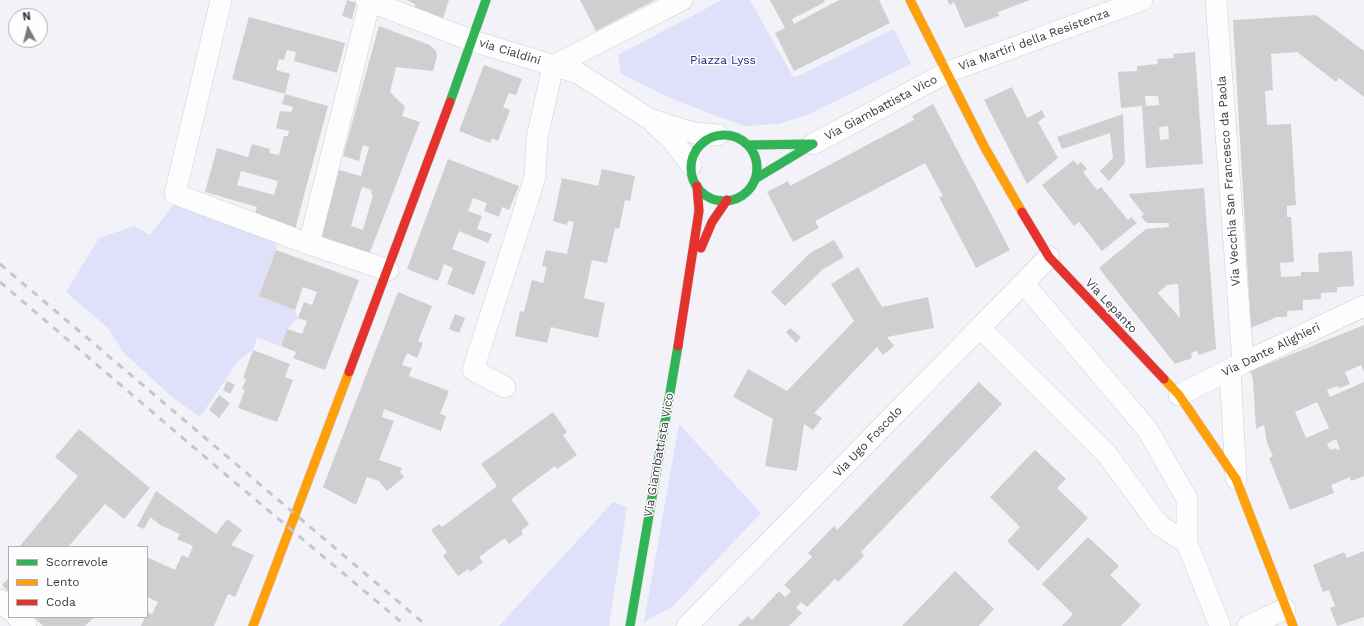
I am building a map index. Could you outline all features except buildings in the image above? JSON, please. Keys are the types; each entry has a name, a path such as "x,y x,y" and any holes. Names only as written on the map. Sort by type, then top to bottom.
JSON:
{"street":[{"path":"221,0 175,194 309,244 388,270"},
{"path":"253,626 474,41 486,0"},
{"path":"505,387 473,370 535,176 537,138 553,66 682,0"},
{"name":"Via Lepanto","path":"910,0 948,72 985,148 1049,258 1179,395 1236,479 1289,617"},
{"name":"Via Martiri della Resistenza","path":"948,72 1142,0"},
{"name":"Via Vecchia San Francesco da Paola","path":"1216,0 1236,366 1236,479"},
{"path":"309,244 368,1"},
{"name":"via Cialdini","path":"368,1 474,41 578,73 648,118 667,126 695,133 718,135"},
{"name":"Via Giambattista Vico","path":"755,179 813,144 948,72"},
{"name":"via Cialdini","path":"648,118 674,142 691,164"},
{"path":"718,135 729,135 739,138 748,145 754,153 757,164 755,179 749,189 738,197 728,200 716,200 706,195 697,186 692,176 691,164 695,152 702,143 718,135"},
{"name":"Via Giambattista Vico","path":"748,145 813,144"},
{"name":"Via Giambattista Vico","path":"630,626 689,283 699,211 697,186"},
{"name":"Via Giambattista Vico","path":"689,283 712,222 728,200"},
{"name":"Via Ugo Foscolo","path":"687,626 1049,258"},
{"path":"1024,284 1147,429 1187,499 1187,543 1220,626"},
{"name":"Via Dante Alighieri","path":"1179,395 1236,366 1364,306"},
{"path":"980,328 1105,452 1159,525 1187,543"},
{"path":"1248,626 1289,617"},
{"path":"18,618 26,626"}],"green space":[{"name":"Piazza Lyss","path":"722,0 750,0 793,77 796,77 894,29 911,64 805,116 778,124 744,126 677,101 621,74 618,55"},
{"path":"174,204 277,242 276,250 259,296 295,310 298,318 287,329 281,346 257,338 253,350 239,360 200,417 172,397 124,353 107,327 66,292 99,238 134,226 150,235"},
{"path":"679,424 761,513 672,607 644,622"},
{"path":"613,502 627,507 609,626 499,626"}],"railway":[{"path":"0,264 427,626"},
{"path":"0,282 406,626"}],"traffic: fast":[{"path":"450,102 486,0"},
{"path":"724,135 736,138 747,145 754,156 757,168 754,180 747,191 736,198 724,201 712,198 701,191 694,180 691,168 694,156 701,145 712,138 724,135"},
{"path":"748,145 813,144"},
{"path":"755,179 813,144"},
{"path":"630,626 678,346"}],"traffic: slow":[{"path":"910,0 985,148 1022,212"},
{"path":"253,626 349,372"},
{"path":"1164,379 1179,395 1236,479 1293,626"}],"traffic: jam":[{"path":"349,372 450,102"},
{"path":"678,346 699,211 697,186"},
{"path":"701,248 712,222 727,200"},
{"path":"1022,212 1049,257 1164,379"}]}
